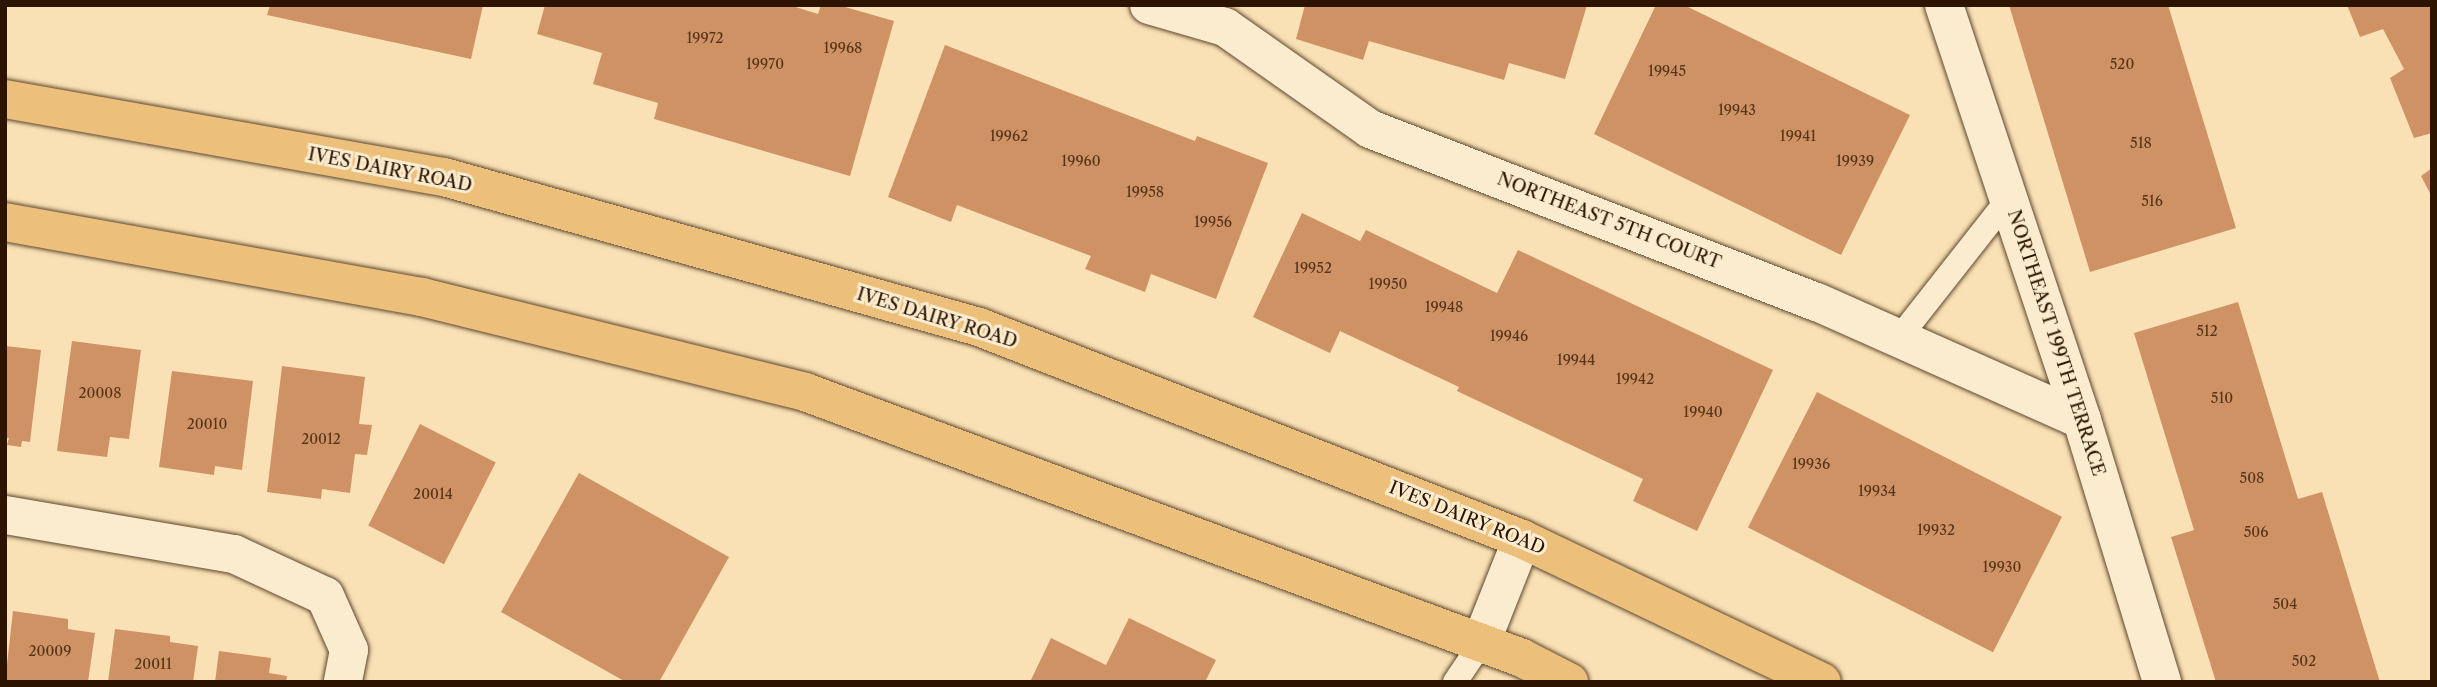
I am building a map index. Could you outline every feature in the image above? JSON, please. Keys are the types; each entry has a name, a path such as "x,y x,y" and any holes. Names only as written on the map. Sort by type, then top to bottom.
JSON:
{"main road":[{"name":"IVES DAIRY ROAD","path":"5,99 444,177 966,323 1522,538 1822,682"},
{"path":"5,222 422,297 805,393 1480,645 1522,658 1569,682"}],"street":[{"name":"NORTHEAST 5TH COURT","path":"1149,5 1227,16 1370,129 1817,302 2082,420"},
{"name":"NORTHEAST 199TH TERRACE","path":"1944,5 2082,420 2162,682"},
{"path":"5,515 234,554 325,596 349,650 343,682"},
{"path":"1480,645 1522,538"}],"lane":[{"path":"1899,338 2009,198"},
{"path":"1455,682 1480,645"},
{"path":"1472,682 1480,645"}],"building":[{"path":"270,5 483,5 471,59 267,15"},
{"path":"545,5 789,5 818,14 821,5 838,5 894,21 850,176 654,119 658,103 593,84 602,53 537,34"},
{"path":"1305,5 1587,5 1565,79 1509,63 1504,80 1369,41 1363,60 1296,39"},
{"path":"1656,5 1684,5 1910,115 1841,255 1594,134"},
{"path":"2009,5 2168,5 2236,228 2090,272"},
{"path":"2347,5 2432,5 2432,133 2414,138 2390,78 2404,69 2383,29 2360,37"},
{"path":"945,45 1195,141 1197,136 1268,163 1216,299 1151,274 1145,292 1085,269 1091,256 957,205 951,222 888,197"},
{"path":"2432,168 2432,197 2421,176"},
{"path":"1302,213 1360,241 1366,230 1497,293 1518,250 1773,370 1697,531 1633,501 1643,479 1457,391 1459,387 1340,331 1330,353 1253,317"},
{"path":"2238,302 2298,499 2322,492 2380,682 2216,682 2171,537 2194,530 2134,333"},
{"path":"72,341 141,350 129,439 110,437 107,457 57,451"},
{"path":"5,346 41,350 30,442 22,441 21,447 7,445 9,438 5,438"},
{"path":"282,366 365,377 359,424 372,425 367,455 355,454 350,493 322,489 321,499 267,492"},
{"path":"172,371 253,381 242,470 215,466 214,475 159,467"},
{"path":"1817,392 2062,517 1993,652 1748,527"},
{"path":"420,424 496,463 444,564 368,526"},
{"path":"579,473 729,557 659,682 626,682 501,612"},
{"path":"13,611 68,619 68,629 95,633 88,682 5,682"},
{"path":"1129,618 1216,660 1205,682 1030,682 1051,638 1106,665"},
{"path":"115,629 170,636 170,642 198,646 193,682 108,682"},
{"path":"219,651 271,658 269,673 287,676 286,682 215,682"}]}
